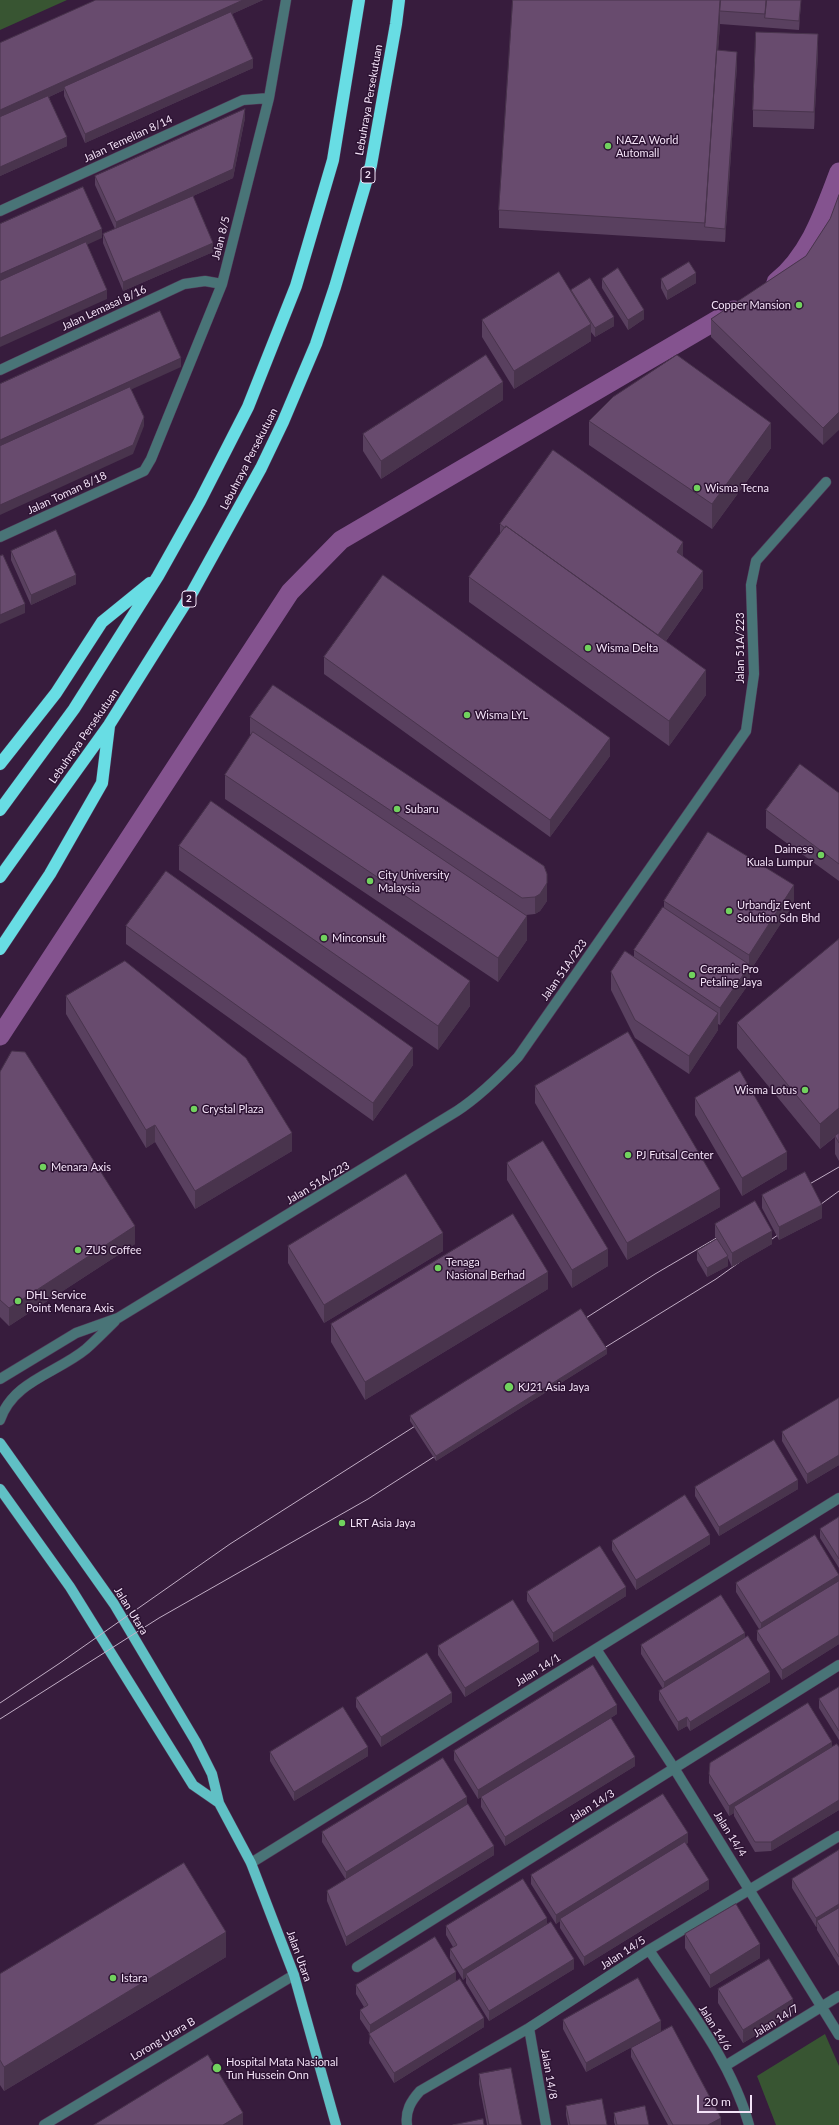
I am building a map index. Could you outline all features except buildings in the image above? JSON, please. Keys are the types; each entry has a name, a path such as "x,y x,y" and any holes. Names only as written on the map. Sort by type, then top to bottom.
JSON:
{"highway":[{"path":"0,810 74,709 158,576 200,501 248,407 296,286 333,160 359,0"},
{"name":"Lebuhraya Persekutuan","path":"0,877 109,725 193,591 261,468 316,344 335,287 371,165 396,24 398,0"},
{"path":"0,764 56,694 102,622 158,576"},
{"path":"0,949 50,874 102,783 109,725"}],"main road":[{"name":"Jalan Utara","path":"0,1443 114,1604 196,1742 212,1774 218,1803 251,1862 294,1975 336,2125"},
{"name":"Jalan Utara","path":"0,1489 70,1587 192,1784 218,1803"}],"street":[{"name":"Jalan 8/5","path":"144,471 151,459 222,284 268,98 286,0"},
{"name":"Jalan Temelian 8/14","path":"0,211 243,100 268,98"},
{"name":"Jalan Lemasai 8/16","path":"0,370 184,284 205,281 222,284"},
{"name":"Jalan Toman 8/18","path":"0,537 144,471"},
{"name":"Jalan 51A/223","path":"0,1379 76,1333 118,1318 457,1111 480,1095 518,1057 746,731 754,674 751,584 756,561 826,482"},
{"name":"Jalan 51A/223","path":"0,1420 4,1407 17,1392 85,1349 118,1318"},
{"name":"Jalan 14/1","path":"251,1862 839,1498"},
{"name":"Jalan 14/4","path":"596,1649 674,1768 750,1889 820,2007 839,2036"},
{"name":"Jalan 14/3","path":"357,1967 839,1665"},
{"name":"Jalan 14/5","path":"407,2125 407,2110 411,2101 420,2091 529,2028 649,1950 839,1836"},
{"name":"Jalan 14/6","path":"649,1950 725,2066 742,2101 749,2125"},
{"name":"Lorong Utara B","path":"44,2125 294,1975"},
{"name":"Jalan 14/7","path":"725,2066 839,1996"},
{"name":"Jalan 14/8","path":"529,2028 546,2125"}],"green space":[{"path":"0,0 67,0 0,30"},
{"path":"825,2034 839,2066 839,2125 776,2125 757,2076"}],"waterway":[{"path":"776,282 788,271 807,246 815,232 839,172"},
{"path":"0,1036 290,592 341,540 734,310"}],"tram line":[{"path":"801,1189 839,1167"},
{"path":"813,1210 839,1191"},
{"path":"762,1246 785,1230"},
{"path":"578,1323 655,1274 725,1233"},
{"path":"596,1353 716,1279 744,1259"},
{"path":"0,1703 60,1663 230,1544 423,1421"},
{"path":"0,1719 159,1618 368,1499 443,1451"}],"place":[{"name":"NAZA World Automall","path":"608,146"},
{"name":"Copper Mansion","path":"799,305"},
{"name":"Wisma Tecna","path":"697,488"},
{"name":"Wisma Delta","path":"588,648"},
{"name":"Wisma LYL","path":"467,715"},
{"name":"Subaru","path":"397,809"},
{"name":"Dainese Kuala Lumpur","path":"821,855"},
{"name":"City University Malaysia","path":"370,881"},
{"name":"Urbandjz Event Solution Sdn Bhd","path":"729,911"},
{"name":"Minconsult","path":"324,938"},
{"name":"Ceramic Pro Petaling Jaya","path":"692,975"},
{"name":"Wisma Lotus","path":"805,1090"},
{"name":"Crystal Plaza","path":"194,1109"},
{"name":"PJ Futsal Center","path":"628,1155"},
{"name":"Menara Axis","path":"43,1167"},
{"name":"ZUS Coffee","path":"78,1250"},
{"name":"Tenaga Nasional Berhad","path":"438,1268"},
{"name":"DHL Service Point Menara Axis","path":"18,1301"},
{"name":"KJ21 Asia Jaya","path":"509,1387"},
{"name":"LRT Asia Jaya","path":"342,1523"},
{"name":"Istara","path":"113,1978"},
{"name":"Hospital Mata Nasional Tun Hussein Onn","path":"217,2068"}]}
